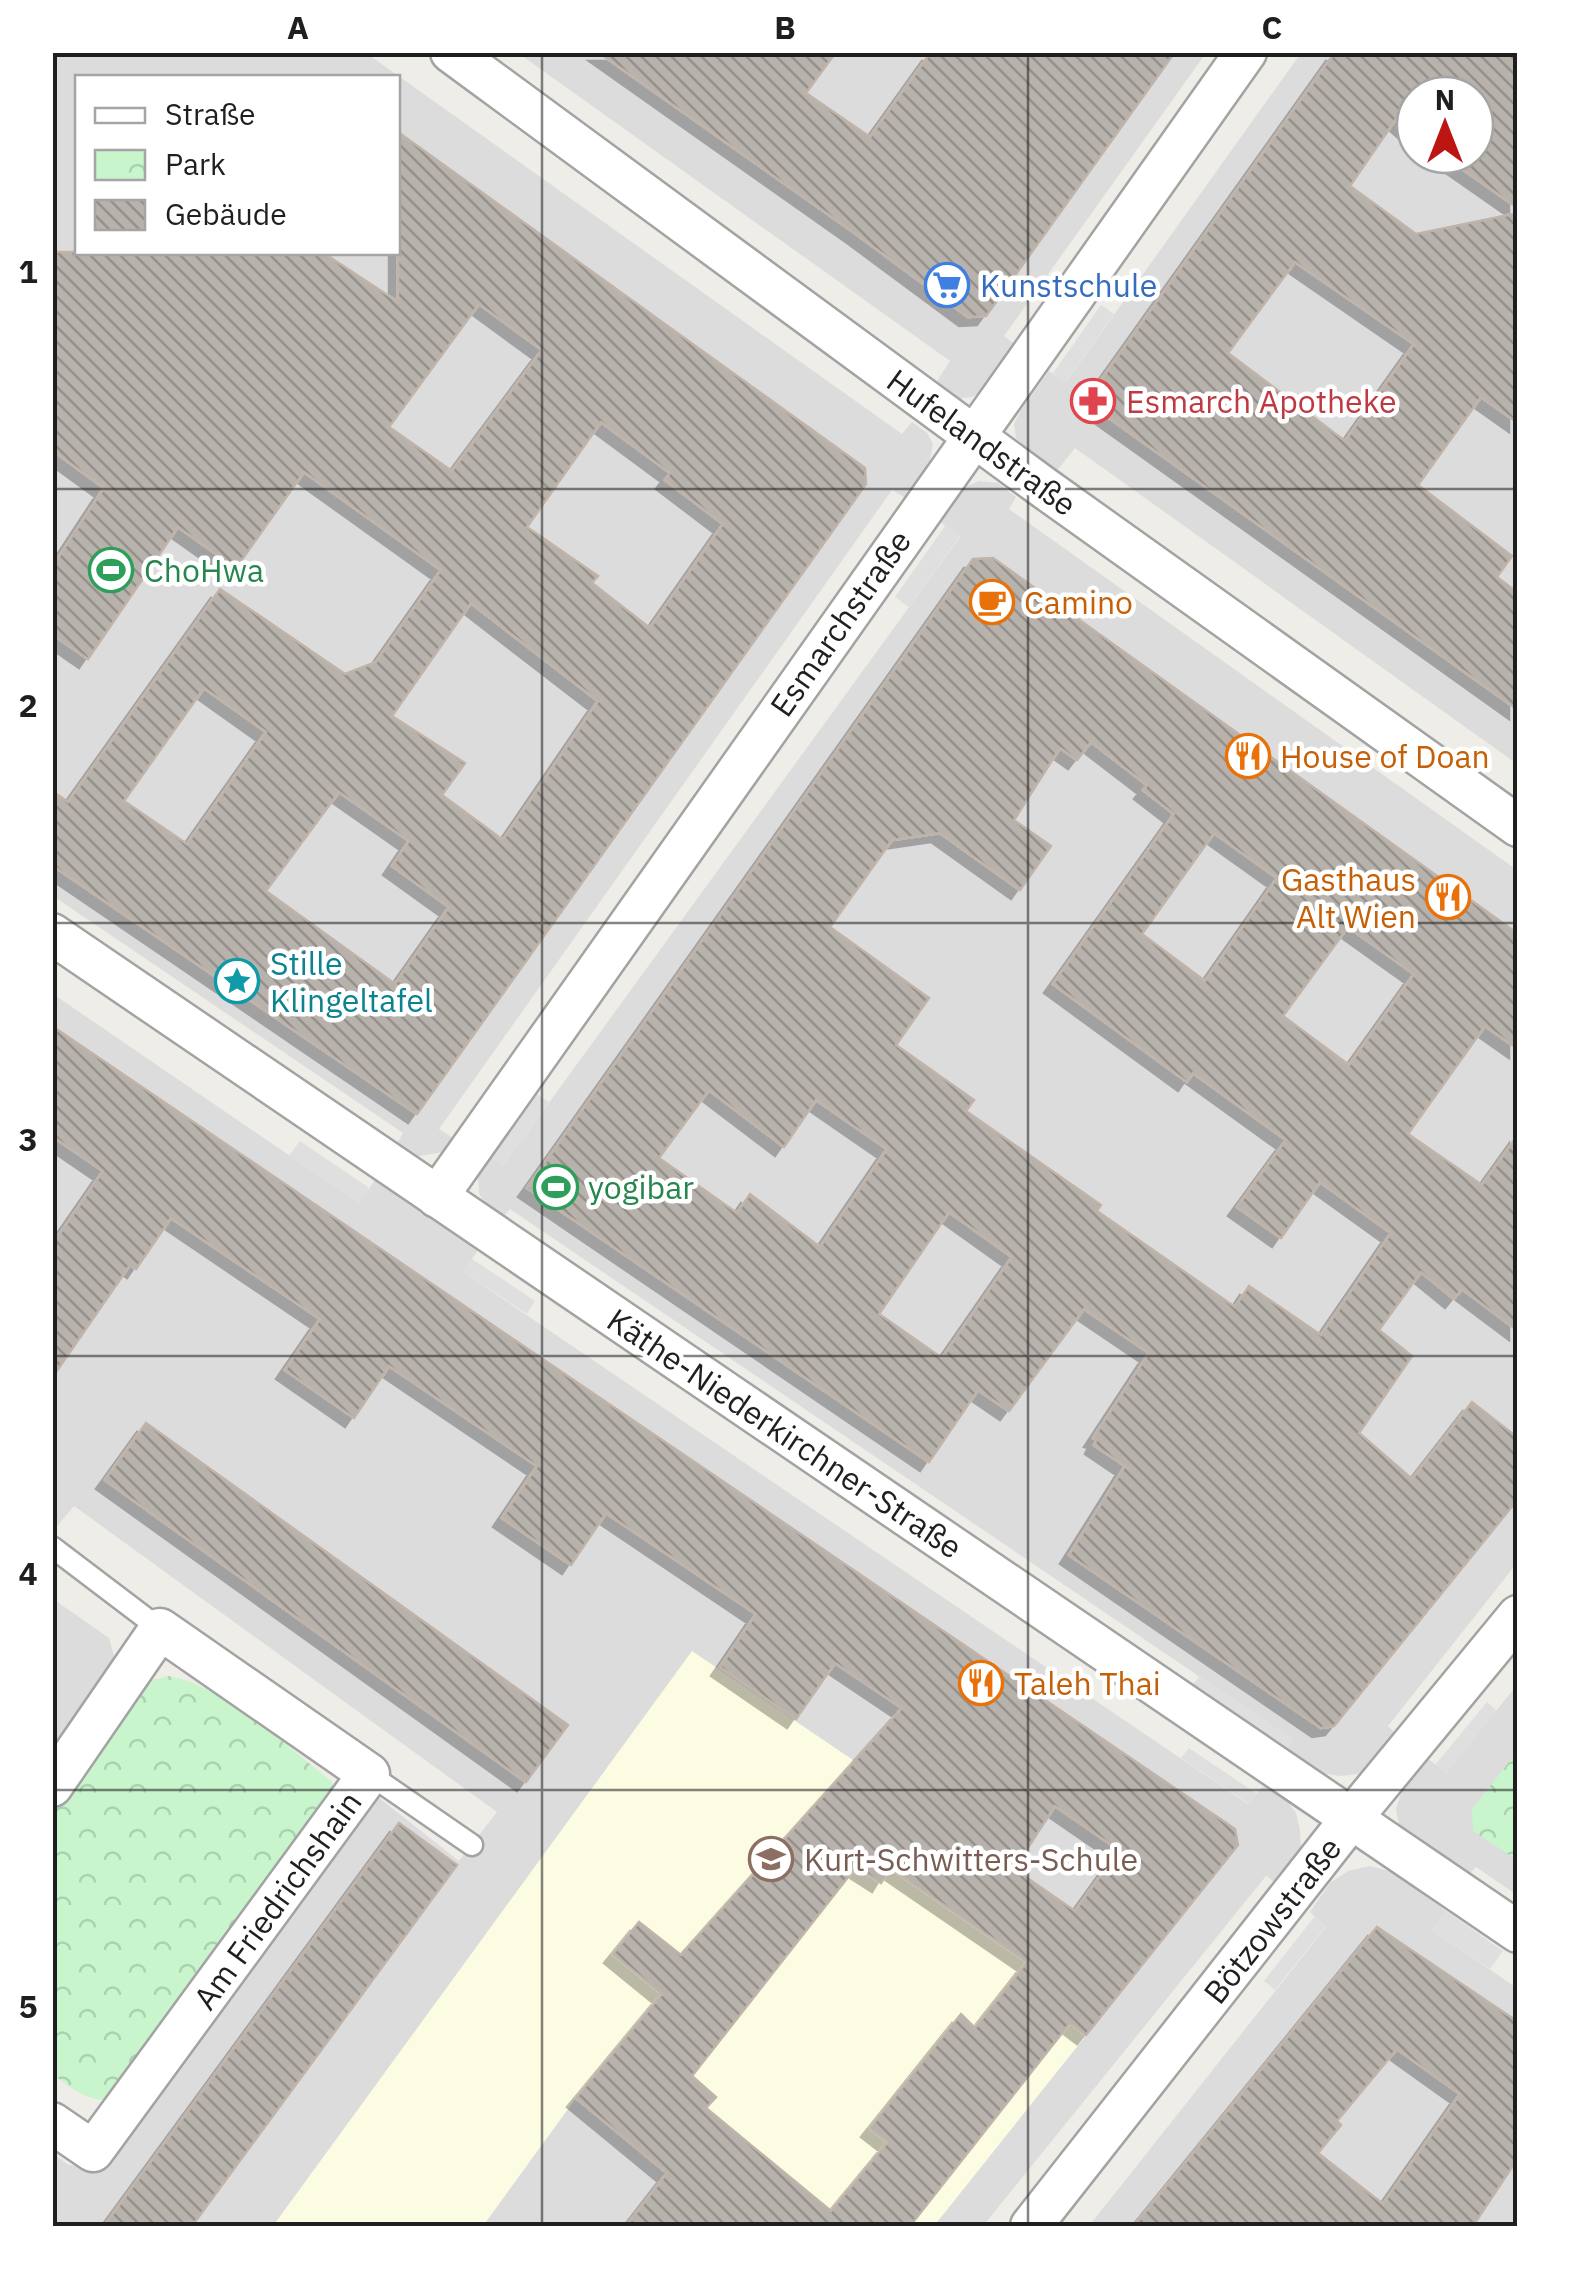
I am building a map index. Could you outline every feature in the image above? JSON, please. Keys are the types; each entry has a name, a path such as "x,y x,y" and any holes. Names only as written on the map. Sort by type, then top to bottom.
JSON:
{"street":[{"name":"Hufelandstraße","path":"451,52 973,436 1518,826"},
{"name":"Esmarchstraße","path":"437,1197 1246,52"},
{"name":"Käthe-Niederkirchner-Straße","path":"52,934 1518,1932"},
{"name":"Bötzowstraße","path":"1030,2226 1350,1820 1518,1616"},
{"name":"Am Friedrichshain","path":"52,2123 93,2151 369,1774 160,1629"},
{"path":"52,1786 160,1629"}],"lane":[{"path":"52,1546 160,1629"},
{"path":"369,1774 472,1846"}],"shaded area":[{"path":"52,53 366,53 397,75 75,75 75,255 400,255 400,77 902,434 912,422 927,433 933,444 928,470 907,499 892,490 439,1129 453,1138 443,1152 414,1157 395,1147 403,1133 53,896"},
{"path":"518,53 1206,53 1004,336 1016,345 986,389 958,399 934,386 950,361"},
{"path":"1301,53 1517,53 1517,764 1075,448 1055,473 1016,438 1014,424 1049,371 1066,382"},
{"path":"1101,305 1114,314 1065,383 1053,373"},
{"path":"979,481 998,483 1016,497 1009,509 1517,870 1517,1563 1388,1726 1397,1735 1376,1763 1358,1774 1321,1773 1285,1752 1293,1740 510,1209 501,1219 487,1208 479,1193 478,1177 489,1157 503,1166 960,537 939,521 967,486"},
{"path":"945,526 960,536 909,607 895,597"},
{"path":"53,994 359,1203 375,1180 478,1250 463,1272 1248,1804 1262,1787 1270,1787 1284,1797 1296,1813 1300,1830 1301,1847 1295,1861 1277,1884 1266,1876 983,2226 53,2226 53,2154 69,2165 82,2166 369,1795 378,1797 459,1861 497,1812 74,1506 53,1531"},
{"path":"537,1094 549,1102 503,1166 489,1157"},
{"path":"300,1141 369,1188 360,1204 289,1156"},
{"path":"472,1259 535,1301 527,1314 463,1272"},
{"path":"53,1599 109,1638 115,1659 112,1682 53,1765"},
{"name":"Kurt-Schwitters-Schule","path":"692,1651 1147,1959 934,2226 734,2226 576,2098 483,2226 273,2226"},
{"path":"1200,1676 1293,1740 1285,1752 1190,1687"},
{"path":"1517,1685 1517,1895 1476,1867 1466,1877 1409,1838 1399,1825 1396,1809 1401,1793 1427,1758 1446,1773"},
{"path":"1487,1702 1497,1711 1446,1773 1435,1765"},
{"path":"1189,1748 1257,1794 1249,1804 1181,1758"},
{"path":"1370,1866 1392,1872 1446,1911 1432,1930 1517,1988 1517,2226 1089,2226 1326,1927 1310,1912 1330,1883 1348,1871"},
{"path":"1446,1911 1503,1951 1490,1969 1432,1930"},
{"path":"1315,1916 1326,1926 1275,1990 1264,1981"}],"green space":[{"path":"168,1676 187,1681 231,1704 332,1782 335,1789 112,2100 95,2099 53,2075 53,1807 134,1692 143,1683"},
{"path":"1517,1752 1517,1860 1473,1831 1472,1809"}],"building":[{"path":"598,52 836,52 806,93 870,137 931,52 1175,52 986,316 968,317"},
{"path":"1335,52 1518,52 1518,208 1471,175 1495,175 1495,75 1395,75 1395,120 1350,186 1416,234 1518,213 1518,423 1481,397 1418,485 1512,556 1497,577 1518,593 1518,710 1095,408 1091,394","holes":["1295,262 1414,344 1345,441 1228,353"]},
{"path":"400,133 865,468 866,484 417,1114 52,865 52,791 68,802 220,589 345,674 376,662 441,570 304,472 236,568 178,527 88,659 52,634 52,567 104,488 52,450 52,252 327,255 398,302","holes":["479,304 542,350 452,471 389,427","601,422 670,473 665,480 723,524 650,628 592,583 598,576 527,527","471,603 598,701 503,840 442,795 465,763 392,716","204,688 266,732 187,844 124,801","339,792 409,841 392,866 449,907 395,984 266,891"]},
{"path":"993,558 1518,934 1518,1049 1485,1026 1408,1134 1482,1185 1518,1135 1518,1331 1462,1289 1454,1299 1421,1272 1379,1330 1412,1356 1359,1433 1412,1479 1472,1402 1518,1438 1518,1499 1334,1726 1321,1728 1069,1555 1125,1466 1094,1445 1097,1439 1093,1438 1149,1353 1084,1309 1009,1411 978,1390 929,1462 527,1188 973,559","holes":["1091,742 1147,785 1143,790 1174,814 1053,984 1187,1082 1193,1073 1286,1140 1237,1207 1281,1238 1320,1182 1391,1233 1321,1335 1249,1286 1235,1307 1097,1211 1101,1205 966,1111 974,1100 896,1045 929,998 830,927 892,840 940,833 1020,890 1051,846 1014,820 1060,748 1077,760","1214,833 1277,878 1205,981 1142,934","1348,927 1414,974 1349,1065 1283,1016","709,1090 784,1147 816,1100 887,1149 820,1247 750,1194 737,1213 659,1158","949,1212 1012,1257 942,1358 879,1314"]},
{"path":"52,1026 1235,1829 1238,1845 1086,2035 1070,2023 910,2226 626,2226 667,2173 576,2098 662,1994 613,1954 639,1922 681,1955 902,1708 835,1663 796,1719 720,1667 756,1614 606,1513 571,1565 502,1518 537,1466 389,1366 354,1418 285,1370 320,1319 171,1218 136,1269 130,1265 52,1378 52,1245 103,1171 52,1136","holes":["1055,1806 1119,1850 1075,1911 1014,1869","856,1867 881,1883 890,1868 1027,1962 975,2028 961,2014 870,2128 888,2142 831,2211 706,2108 716,2097 692,2076"]},
{"path":"146,1423 568,1725 526,1782 105,1480"},
{"path":"399,1823 457,1865 192,2226 104,2226"},
{"path":"1377,1927 1518,2022 1518,2158 1473,2226 1134,2226","holes":["1397,2049 1460,2094 1383,2204 1318,2153 1341,2125 1337,2121"]}],"place":[{"name":"Kunstschule","path":"947,285"},
{"name":"Esmarch Apotheke","path":"1093,401"},
{"name":"ChoHwa","path":"111,570"},
{"name":"Camino","path":"992,602"},
{"name":"House of Doan","path":"1248,756"},
{"name":"Gasthaus Alt Wien","path":"1448,897"},
{"name":"Stille Klingeltafel","path":"237,981"},
{"name":"yogibar","path":"556,1187"},
{"name":"Taleh Thai","path":"981,1683"},
{"name":"Kurt-Schwitters-Schule","path":"771,1859"}]}
